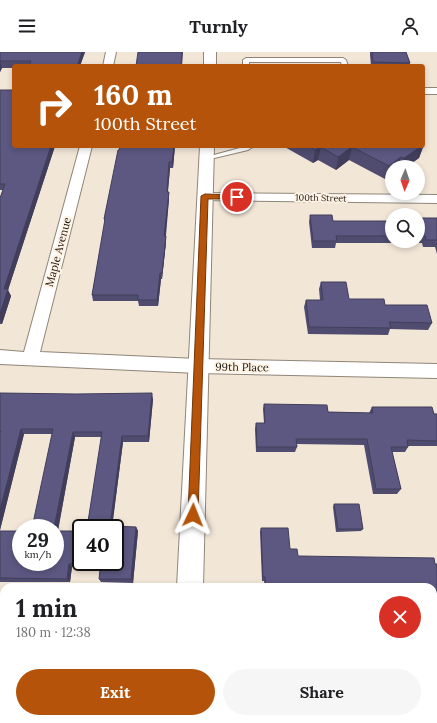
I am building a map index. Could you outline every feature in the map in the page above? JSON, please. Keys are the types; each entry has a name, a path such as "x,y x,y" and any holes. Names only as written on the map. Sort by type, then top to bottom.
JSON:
{"street":[{"path":"109,64 112,52"},
{"path":"210,52 210,64"},
{"path":"425,91 437,91"},
{"name":"Maple Avenue","path":"30,358 85,148"},
{"path":"190,583 207,152"},
{"name":"100th Street","path":"205,196 437,200"},
{"name":"99th Place","path":"0,358 30,358 198,366 437,371"}],"lane":[{"path":"246,64 246,60 343,60 344,64"},
{"path":"207,152 248,148"}],"building":[{"path":"0,52 82,52 78,64 30,64 31,61 0,61"},
{"path":"138,52 182,52 181,64 136,64"},
{"path":"372,52 406,52 410,63 373,62"},
{"path":"0,90 12,90 12,148 50,148 4,289 8,289 0,314 0,198 5,184 0,184"},
{"path":"120,148 174,148 172,162 169,162 167,192 169,192 164,236 166,236 157,300 138,300 138,295 92,295 104,219"},
{"path":"323,148 351,148 338,157"},
{"path":"354,148 419,148 404,158 401,157 397,160 385,160 385,164"},
{"path":"310,215 332,215 333,221 385,221 385,236 336,236 337,241 313,241"},
{"path":"425,218 437,218 437,240 426,240"},
{"path":"321,282 346,282 349,299 384,299 385,305 427,305 432,323 389,322 391,328 309,327 306,300 323,300"},
{"path":"0,393 152,393 148,436 122,436 111,519 88,519 102,432 73,432 56,519 34,519 53,429 21,429 0,510"},
{"path":"264,404 327,405 328,412 373,413 372,407 432,407 434,414 437,414 437,441 407,440 408,447 391,447 401,489 376,489 367,439 296,439 297,447 257,447 256,423 265,423"},
{"path":"334,504 359,504 363,529 338,529"},
{"path":"124,527 136,527 131,579 99,579 100,571 124,571"},
{"path":"261,528 288,528 290,549 297,549 298,556 434,558 435,564 437,564 437,583 266,583 265,577 263,577"},
{"path":"0,531 12,531 12,571 64,571 64,531 72,531 72,564 69,564 67,579 0,578"}],"route":[{"path":"193,515 205,196 237,197"}]}
